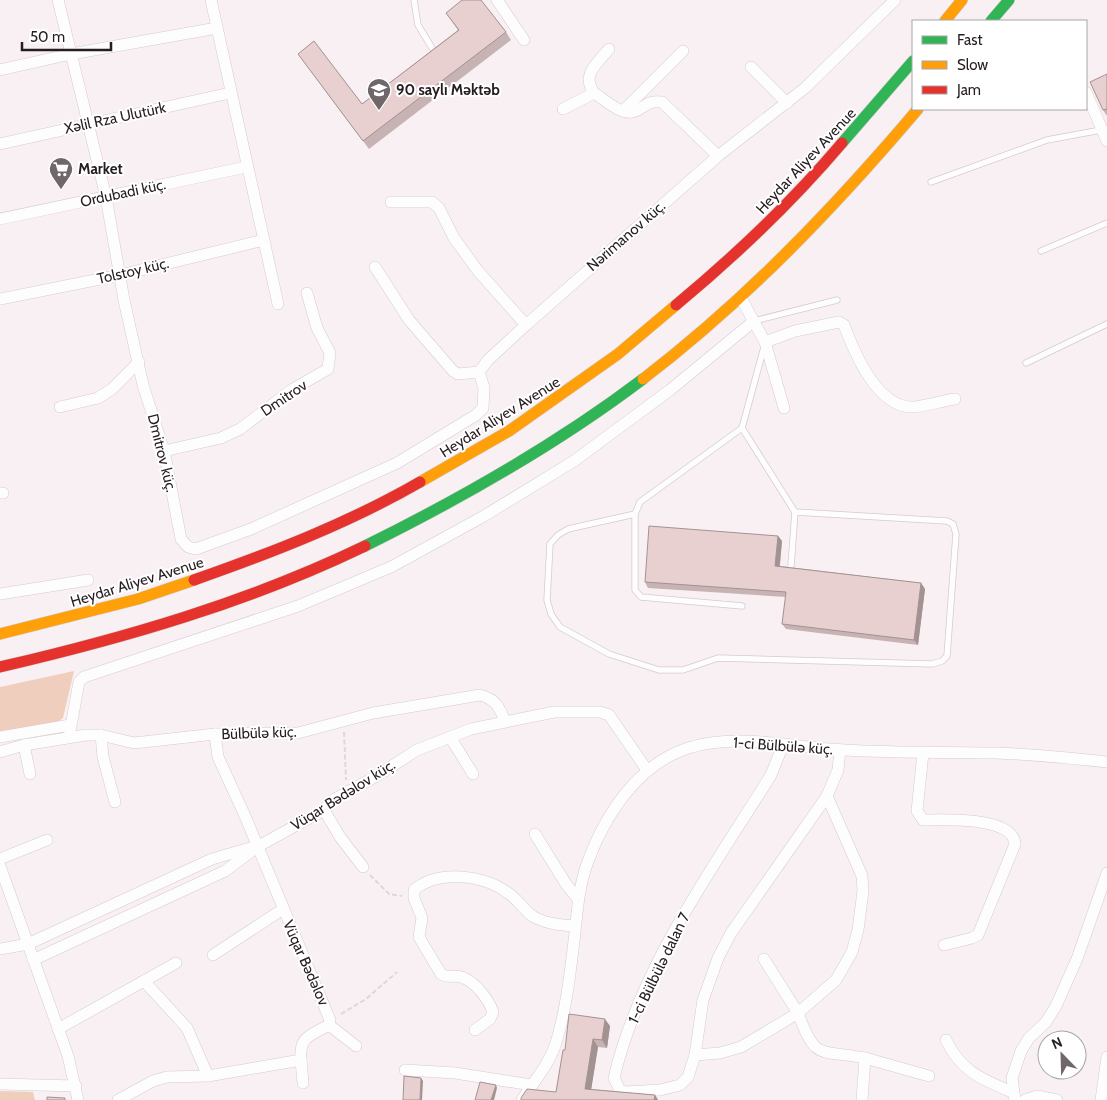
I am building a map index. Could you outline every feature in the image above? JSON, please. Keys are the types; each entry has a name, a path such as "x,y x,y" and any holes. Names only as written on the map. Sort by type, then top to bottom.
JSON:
{"highway":[{"path":"946,20 962,0"},
{"path":"992,20 1009,0"},
{"name":"Heydar Aliyev Avenue","path":"0,634 128,602 199,580 281,550 380,504 450,468 509,432 595,374 666,318 721,270 799,194 868,117 912,62"},
{"path":"0,667 97,645 211,610 310,572 396,533 525,460 617,399 688,344 741,298 818,223 917,110"}],"street":[{"name":"Dmitrov küç.","path":"58,0 106,197 143,385 164,451 181,539 188,547 196,549 251,529 397,463 476,415 483,408 484,399 479,372"},
{"path":"211,0 246,167 278,304"},
{"path":"497,0 524,40"},
{"name":"Nərimanov küç.","path":"479,372 488,360 526,325 718,156 787,104 895,0"},
{"path":"0,70 71,54 216,28"},
{"path":"609,49 588,76 588,84 594,93 622,111 633,112 651,101 662,102 718,156"},
{"path":"622,111 683,51"},
{"path":"751,67 787,104"},
{"name":"Xəlil Rza Ulutürk","path":"0,144 230,93"},
{"path":"563,109 594,93"},
{"path":"1087,95 1107,141"},
{"name":"Ordubadi küç.","path":"0,219 246,167"},
{"path":"391,202 432,202 439,208 454,238 478,271 526,325"},
{"name":"Tolstoy küç.","path":"0,298 120,275 264,240"},
{"path":"375,267 410,320 453,371 458,374 479,372"},
{"name":"Dmitrov","path":"164,451 221,438 240,429 293,389 328,369 330,353 317,328 307,292"},
{"path":"741,298 765,342 784,408"},
{"path":"0,736 70,731 79,682 84,677 298,606 391,567 484,516 588,452 670,390 754,321"},
{"path":"765,342 795,331 840,322 844,325 865,372 886,396 902,405 912,407 955,399"},
{"path":"60,407 98,398 112,388 139,362"},
{"path":"0,594 88,580"},
{"name":"Bülbülə küç.","path":"0,752 70,731 101,735 134,743 215,734 298,733 392,709 480,695 490,698 499,705 505,721"},
{"name":"Vüqar Bədəlov küç.","path":"33,960 225,871 257,846 324,810 331,801 418,750 470,729 554,712 600,712 609,715 647,770"},
{"name":"Vüqar Bədəlov","path":"215,734 218,757 309,966 330,1023 302,1040 300,1046 301,1060"},
{"path":"101,735 103,757 115,802"},
{"path":"450,737 473,774"},
{"name":"1-ci Bülbülə küç.","path":"522,1100 543,1071 556,1044 570,973 578,899 588,861 604,826 617,806 647,770 687,749 718,742 783,744 840,750 1030,755 1107,762"},
{"name":"1-ci Bülbülə dalan 7","path":"783,744 771,775 672,937 645,991 614,1078 616,1086 626,1092 646,1092 680,1085 688,1077 695,1055 703,1000 718,958 731,933 827,796 838,770 840,750"},
{"path":"24,745 30,774"},
{"path":"923,753 917,811 919,817 923,820 983,822 1011,833 1015,844 978,935 944,945"},
{"path":"695,1055 720,1053 741,1047 798,1013 836,980 852,952 858,930 863,891 862,876 827,796"},
{"path":"324,810 340,837 363,867"},
{"path":"535,834 566,884 578,899"},
{"path":"0,859 47,840"},
{"path":"0,949 28,944 212,859 257,846"},
{"path":"0,866 58,1029 76,1086 78,1100"},
{"path":"1013,1096 1012,1078 1021,1051 1029,1038 1046,1022 1056,1006 1076,959 1107,873"},
{"path":"475,1030 490,1019 493,1012 490,1003 471,982 463,977 447,978 441,974 419,937 422,918 414,898 414,890 434,877 452,876 493,884 511,894 533,916 548,922 576,926"},
{"path":"213,955 283,909"},
{"path":"764,958 798,1013 810,1043 817,1050 865,1058 929,1076"},
{"path":"58,1029 176,963"},
{"path":"144,981 187,1028 208,1076"},
{"path":"330,1023 356,1046"},
{"path":"946,1040 959,1062 983,1080 1013,1096"},
{"path":"1104,1096 1107,1057"},
{"path":"862,1100 865,1058"},
{"path":"118,1100 153,1081 167,1077 208,1076 301,1060 303,1083"},
{"path":"405,1070 455,1073 532,1085"},
{"path":"0,1084 76,1086"},
{"path":"1025,1100 1036,1096 1057,1100"}],"lane":[{"path":"414,0 414,13 418,24 432,48"},
{"path":"932,182 1047,140 1101,130"},
{"path":"1041,251 1107,223"},
{"path":"754,321 838,300"},
{"path":"1026,363 1107,324"},
{"path":"742,606 641,597 635,590 635,514 640,502 742,428 765,342"},
{"path":"742,428 795,512 791,566"},
{"path":"635,514 568,529 558,535 550,544 547,600 550,614 560,627 609,654 659,670 683,670 718,658 932,664 942,661 947,656 956,534 953,524 947,520 795,512"},
{"path":"121,902 128,916"}],"path":[{"path":"344,722 347,792"},
{"path":"363,867 389,894 414,898"},
{"path":"330,1023 366,999 398,972"}],"shaded area":[{"path":"74,671 63,718 55,724 0,732 0,687"},
{"path":"0,1091 33,1092 35,1100 0,1100"}],"building":[{"path":"462,0 481,0 506,32 363,141 298,54 314,41 362,104 459,30 446,13"},
{"path":"1107,74 1107,109 1103,110 1090,82"},
{"path":"649,526 778,536 775,566 921,583 914,640 782,624 786,592 645,582"},
{"path":"569,1014 605,1019 602,1040 593,1039 585,1089 655,1095 654,1100 521,1100 527,1089 556,1092 563,1050 565,1050"},
{"path":"404,1076 421,1078 420,1100 403,1100"},
{"path":"480,1082 496,1085 491,1100 475,1100"},
{"path":"47,1097 65,1098 65,1100 47,1100"}],"traffic: fast":[{"path":"992,20 1009,0"},
{"path":"842,143 912,62"},
{"path":"365,546 437,509 508,469 576,426 643,379"}],"traffic: slow":[{"path":"946,20 962,0"},
{"path":"643,379 718,317 788,252 854,182 917,110"},
{"path":"420,482 509,431 618,354 676,305"},
{"path":"0,634 138,599 194,580"}],"traffic: jam":[{"path":"676,305 762,228 842,143"},
{"path":"194,580 338,524 420,482"},
{"path":"0,667 93,644 186,617 277,584 365,546"}],"place":[{"name":"90 saylı Məktəb","path":"379,111"},
{"name":"Market","path":"61,190"}]}
